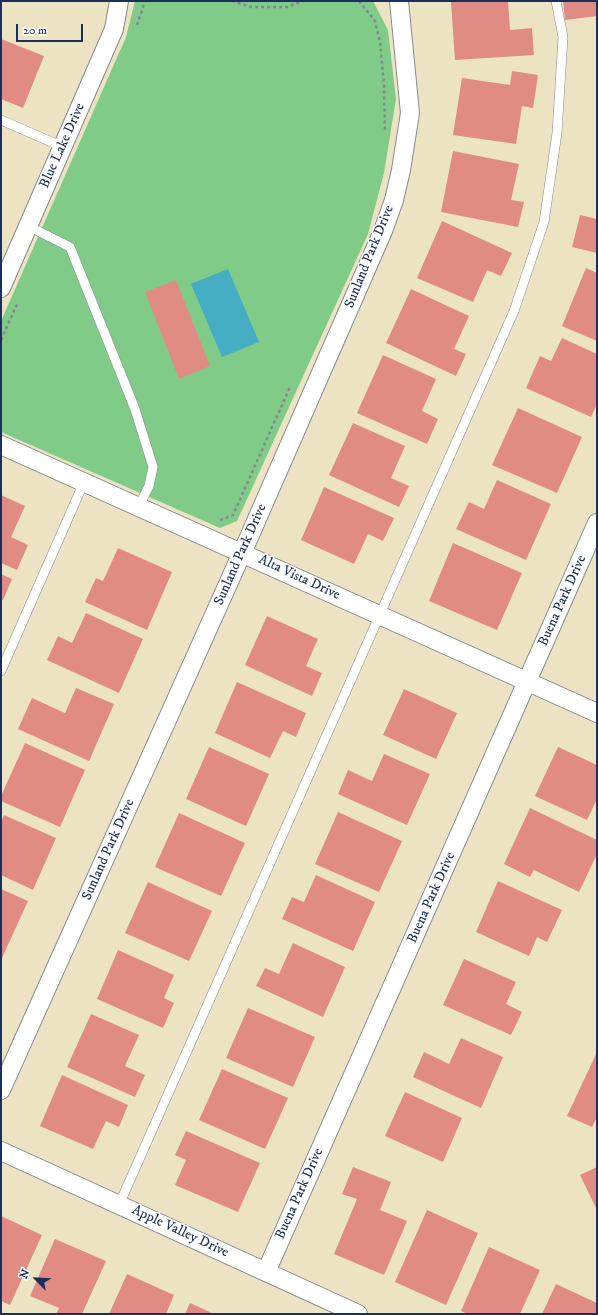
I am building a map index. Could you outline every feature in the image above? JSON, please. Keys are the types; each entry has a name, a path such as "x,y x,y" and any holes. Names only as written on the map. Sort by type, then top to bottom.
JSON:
{"street":[{"name":"Blue Lake Drive","path":"1,288 114,29 119,1"},
{"name":"Sunland Park Drive","path":"1,1090 242,552 383,231 394,200 401,170 410,113 399,1"},
{"name":"Alta Vista Drive","path":"1,445 242,552 597,713"},
{"name":"Buena Park Drive","path":"266,1272 597,523"},
{"name":"Apple Valley Drive","path":"1,1151 358,1314"}],"lane":[{"path":"119,1205 514,311 544,222 557,133 563,37 556,1"},
{"path":"1,120 63,147"},
{"path":"28,226 70,247 135,409 153,467 149,486 139,506"},
{"path":"1,671 84,482"}],"path":[{"path":"232,1 251,7 287,7 302,1"},
{"path":"359,1 375,21 380,42 384,85 384,135"},
{"path":"219,520 233,516 292,384"},
{"path":"226,518 229,525"}],"green space":[{"path":"135,1 373,1 388,30 396,99 384,173 368,234 237,521 220,528 1,432 1,321 126,37"}],"water":[{"path":"228,269 259,342 222,357 191,284"}],"building":[{"path":"508,1 510,30 532,28 534,55 455,60 451,2"},
{"path":"563,1 597,1 597,16 565,20"},
{"path":"1,39 44,56 23,108 1,99"},
{"path":"512,71 538,75 533,108 522,106 516,144 453,135 462,78 510,85"},
{"path":"453,151 519,164 511,200 524,202 518,227 441,212"},
{"path":"580,215 597,219 597,253 572,247"},
{"path":"442,221 512,253 501,276 487,270 473,302 417,278"},
{"path":"586,268 597,273 597,341 562,326"},
{"path":"176,280 210,366 179,379 145,292"},
{"path":"411,289 469,316 454,349 466,354 456,376 386,343"},
{"path":"562,338 597,354 597,404 591,417 526,388 540,356 551,361"},
{"path":"383,355 436,379 422,411 438,419 427,444 357,413"},
{"path":"518,408 582,437 557,493 492,465"},
{"path":"353,423 405,446 391,478 409,486 399,507 329,475"},
{"path":"497,480 551,504 526,560 456,529 469,502 484,509"},
{"path":"324,487 394,518 383,541 368,534 354,564 301,540"},
{"path":"1,495 25,506 11,537 28,545 17,570 1,563"},
{"path":"453,543 522,573 497,630 429,601"},
{"path":"118,548 172,572 147,630 85,602 96,578 103,581"},
{"path":"1,574 12,579 3,600 1,599"},
{"path":"86,613 143,639 119,693 47,660 58,636 72,643"},
{"path":"267,616 318,639 306,666 322,673 312,696 245,665"},
{"path":"237,682 306,713 296,737 283,731 270,758 215,733"},
{"path":"76,688 114,704 89,761 18,729 32,698 65,713"},
{"path":"404,689 457,713 436,759 383,735"},
{"path":"25,743 85,770 60,827 1,801 1,796"},
{"path":"209,747 269,774 246,826 186,799"},
{"path":"558,747 597,765 597,799 587,820 535,796"},
{"path":"384,754 430,774 407,825 338,794 348,770 372,781"},
{"path":"530,808 597,840 597,854 579,892 534,870 530,877 504,864"},
{"path":"338,812 402,841 379,892 315,864"},
{"path":"179,813 245,843 221,896 155,867"},
{"path":"4,815 56,838 33,890 1,875 1,822"},
{"path":"316,875 375,902 353,951 282,919 292,897 304,902"},
{"path":"498,881 562,910 547,942 537,937 529,956 476,932"},
{"path":"148,882 212,911 189,961 125,933"},
{"path":"1,889 28,901 2,958 1,958"},
{"path":"293,943 345,967 323,1017 256,986 265,968 279,974"},
{"path":"118,950 174,975 164,998 174,1003 163,1028 97,999"},
{"path":"464,959 516,982 506,1004 522,1012 511,1035 443,1005"},
{"path":"248,1008 315,1037 293,1087 226,1058"},
{"path":"91,1014 139,1035 125,1066 145,1075 135,1097 67,1067"},
{"path":"461,1038 503,1057 481,1108 413,1077 424,1052 449,1064"},
{"path":"597,1052 597,1117 592,1127 567,1116"},
{"path":"222,1069 288,1098 265,1149 199,1120"},
{"path":"62,1075 128,1105 119,1127 106,1121 93,1149 40,1126"},
{"path":"405,1092 462,1118 443,1162 385,1136"},
{"path":"186,1131 260,1163 238,1212 175,1185 186,1160 175,1155"},
{"path":"353,1167 391,1182 380,1210 407,1221 384,1275 334,1254 357,1199 342,1194"},
{"path":"597,1167 597,1210 580,1175"},
{"path":"427,1210 478,1233 446,1305 395,1282"},
{"path":"1,1216 42,1235 10,1305 1,1301"},
{"path":"55,1239 106,1261 82,1314 56,1314 59,1308 30,1296"},
{"path":"489,1247 540,1270 520,1314 468,1314 461,1311"},
{"path":"127,1274 174,1295 166,1314 109,1314"},
{"path":"556,1284 597,1303 597,1314 542,1314"},
{"path":"190,1303 214,1314 185,1314"}]}
